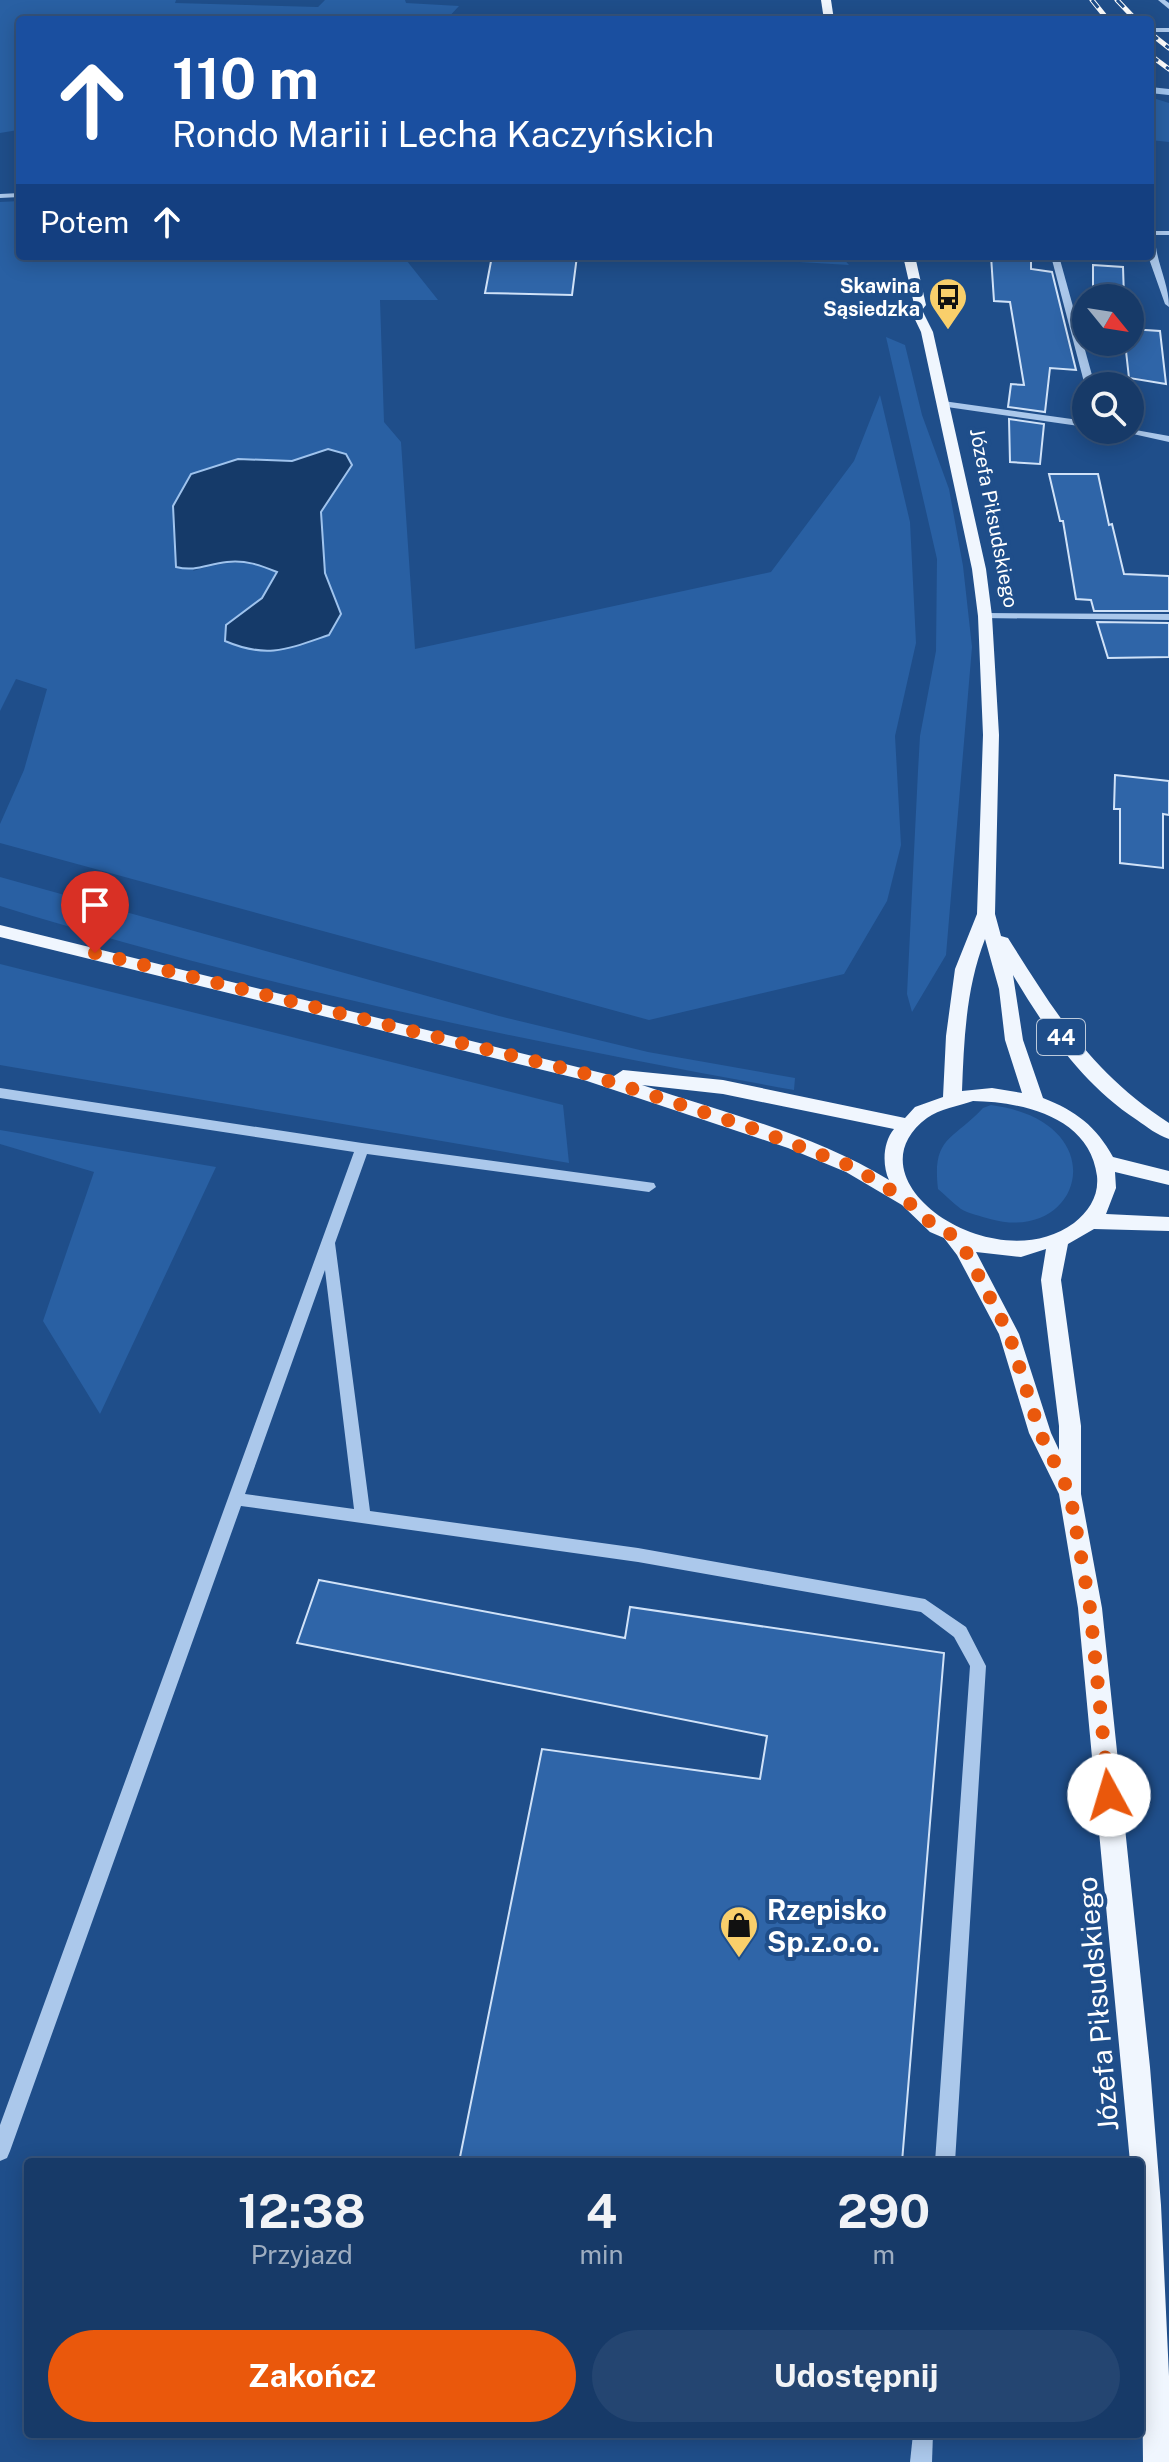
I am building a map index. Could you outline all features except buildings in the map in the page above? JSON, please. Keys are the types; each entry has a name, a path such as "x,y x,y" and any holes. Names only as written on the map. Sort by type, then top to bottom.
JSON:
{"main road":[{"name":"Józefa Piłsudskiego","path":"906,260 920,305 916,309 920,323 925,326 979,569 985,616 991,735 986,914 1008,989 1014,1040 1035,1102"},
{"name":"Józefa Piłsudskiego","path":"952,1098 955,1036 964,969 986,914"},
{"name":"44","path":"986,914 1049,1021 1088,1071 1113,1093 1169,1132"},
{"path":"0,923 37,939"},
{"path":"0,931 587,1074 795,1143 853,1167 905,1199 933,1225 972,1243 1017,1248 1058,1241 1090,1221 1106,1193 1107,1178 1097,1147 1071,1120 1035,1102 993,1094 952,1098 918,1114 898,1138 893,1168 905,1199"},
{"path":"587,1074 723,1087 907,1125"},
{"path":"1104,1162 1169,1178"},
{"path":"1090,1221 1169,1224"},
{"name":"Józefa Piłsudskiego","path":"952,1235 965,1250 1009,1334 1040,1433 1070,1494"},
{"name":"Józefa Piłsudskiego","path":"1058,1241 1051,1280 1070,1426 1070,1494 1090,1608 1144,2158"},
{"name":"Józefa Piłsudskiego","path":"1144,2164 1158,2462"}],"street":[{"path":"1161,0 1169,7"},
{"path":"1056,260 1086,372"},
{"path":"1153,260 1169,304"},
{"path":"943,404 1072,422"},
{"path":"1144,434 1169,439"},
{"path":"985,616 1169,617"},
{"path":"0,1093 362,1148 649,1187"},
{"path":"0,2151 362,1148"},
{"path":"328,1242 363,1516"},
{"path":"237,1499 638,1555 925,1606 960,1632 978,1666 945,2158"},
{"path":"921,2462 923,2438"}],"shaded area":[{"path":"0,0 176,0 175,3 318,7 325,0 405,0 406,3 459,6 450,16 16,16 16,130 0,133"},
{"path":"1154,98 1169,103 1169,142 1154,140"},
{"path":"16,201 16,260 406,260 438,300 380,300 384,422 401,442 415,649 771,572 854,461 880,395 910,522 916,643 895,736 901,845 887,901 844,974 649,1020 0,843 0,824 24,770 47,689 16,679 0,711 0,202","holes":["328,449 352,465 321,512 325,573 341,614 226,625 262,598 278,572 236,563 193,571 238,459 292,461"]},
{"path":"765,260 845,260 849,265"},
{"path":"886,337 905,345 922,415 949,489 963,566 972,647 946,955 912,1012 907,994 918,771 920,736 936,651 937,559"},
{"path":"328,449 346,454 352,465 321,512 325,573 341,614 329,635 289,648 253,650 225,641 226,625 262,598 277,572 240,562 196,568 176,567 173,506 191,474 238,459 292,461"},
{"path":"0,877 499,1016 648,1052 795,1078 794,1090 494,1032 196,962 0,906"},
{"path":"0,964 563,1105 569,1163 0,1065"},
{"path":"991,1105 1031,1116 1057,1134 1071,1155 1073,1178 1064,1199 1047,1215 1022,1222 990,1219 961,1209 938,1189 941,1149 983,1108"},
{"path":"0,1130 216,1167 100,1414 43,1321 94,1172 0,1144"}],"waterway":[{"path":"1154,90 1169,92"}],"railway":[{"path":"1092,0 1105,16"},
{"path":"1117,0 1132,16"},
{"path":"1154,36 1169,48"},
{"path":"1154,58 1169,69"}],"place":[{"name":"Skawina Sąsiedzka","path":"948,331"},
{"name":"Rzepisko Sp.z.o.o.","path":"739,1959"}],"route":[{"path":"95,953 587,1074 749,1127 853,1167 905,1199 917,1213 952,1235 965,1250 1009,1334 1040,1433 1070,1494 1090,1608 1109,1795"}]}
